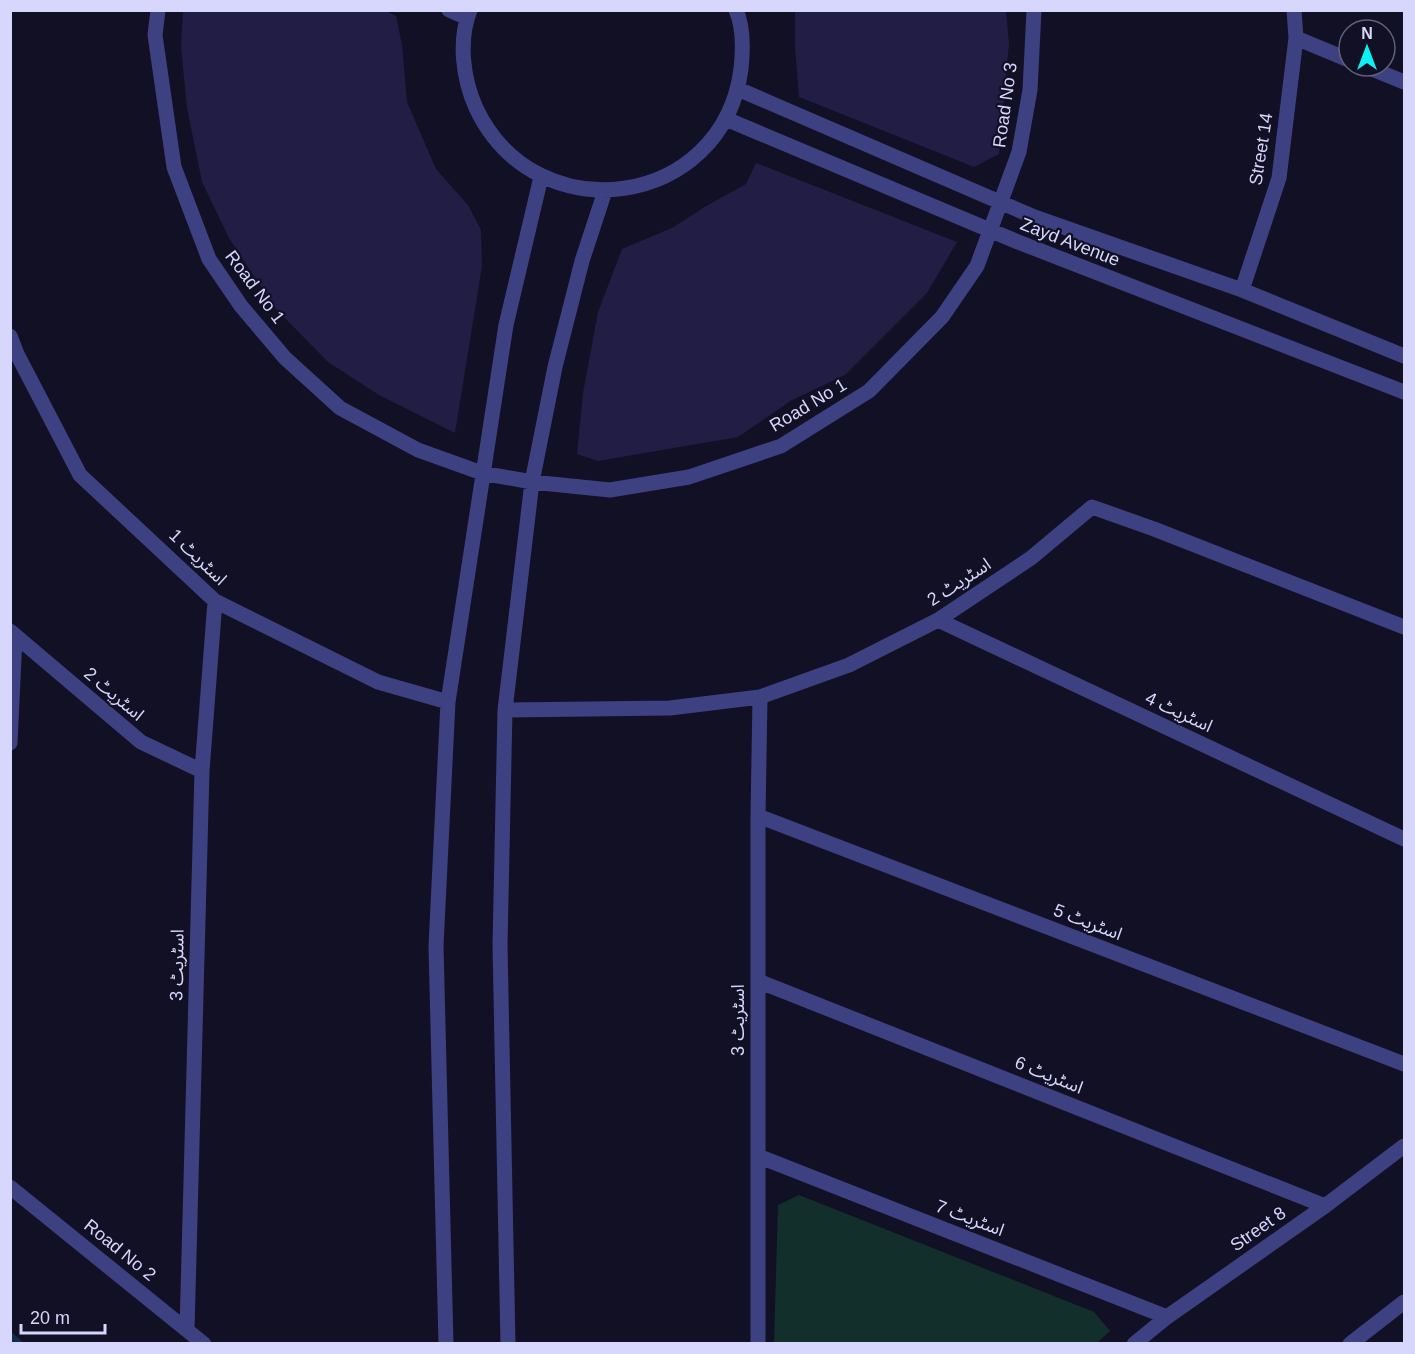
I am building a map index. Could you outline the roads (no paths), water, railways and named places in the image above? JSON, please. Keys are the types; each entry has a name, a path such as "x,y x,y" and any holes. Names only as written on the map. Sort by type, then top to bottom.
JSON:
{"street":[{"name":"Road No 1","path":"158,10 155,34 174,167 209,260 241,306 285,358 340,408 418,450 482,473 532,482 610,490 689,477 781,446 869,391 910,350 942,317 977,266 991,231"},
{"path":"449,10 469,14 463,56 469,93 485,127 510,156 542,177 573,188 606,191 642,186 675,171 704,148 726,119 738,89 743,52 736,10"},
{"name":"Road No 3","path":"991,231 1019,152 1028,100 1034,10"},
{"name":"Street 14","path":"1242,290 1279,178 1296,38 1294,10"},
{"path":"1296,38 1337,55"},
{"name":"Zayd Avenue","path":"738,89 1032,216 1242,290 1404,356"},
{"name":"Zayd Avenue","path":"726,119 991,231 1404,392"},
{"path":"446,1344 436,946 448,702 506,325 542,177"},
{"path":"508,1344 500,945 505,710 532,482 557,356 582,261 606,191"},
{"name":"اسٹریٹ 1","path":"10,336 17,354 81,475 215,601 378,682 448,702"},
{"name":"اسٹریٹ 2","path":"505,710 670,708 760,697 849,665 938,620 1031,558 1092,507 1404,627"},
{"name":"اسٹریٹ 3","path":"187,1330 202,771 215,601"},
{"name":"اسٹریٹ 4","path":"938,620 1404,838"},
{"path":"10,743 13,634"},
{"name":"اسٹریٹ 2","path":"13,634 141,742 202,771"},
{"name":"اسٹریٹ 3","path":"758,1344 760,697"},
{"name":"اسٹریٹ 5","path":"758,816 1404,1064"},
{"name":"اسٹریٹ 6","path":"758,981 1325,1206"},
{"name":"Street 8","path":"1134,1344 1167,1317 1325,1206 1404,1146"},
{"name":"اسٹریٹ 7","path":"758,1156 1167,1317"},
{"name":"Road No 2","path":"10,1186 204,1344"},
{"path":"1350,1344 1404,1302"}],"waterway":[{"path":"10,1336 19,1344"}]}
